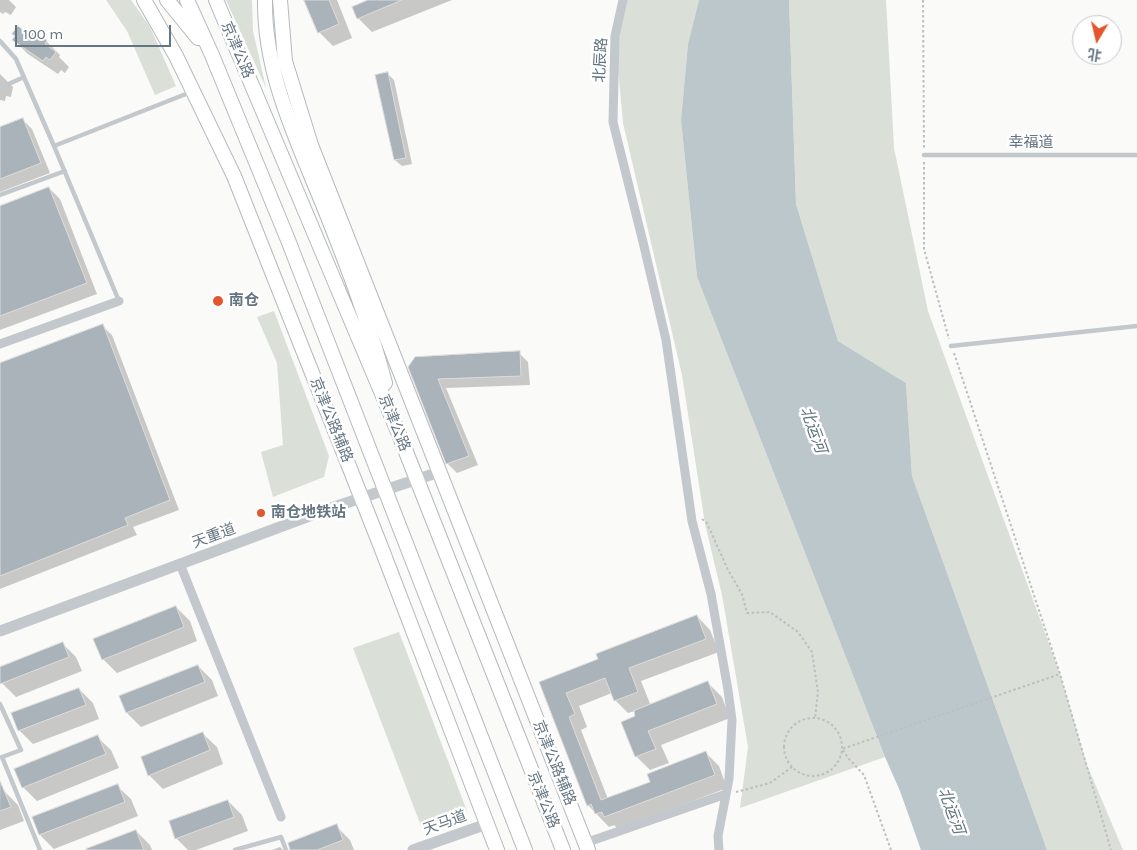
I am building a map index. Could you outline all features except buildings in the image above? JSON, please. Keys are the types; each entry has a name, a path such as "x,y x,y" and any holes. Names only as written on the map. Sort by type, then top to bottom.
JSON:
{"main road":[{"name":"京津公路辅路","path":"144,0 176,56 234,176 362,498 497,850"},
{"path":"167,0 212,55"},
{"name":"京津公路","path":"187,0 212,55 288,240 525,850"},
{"name":"京津公路","path":"216,0 399,434 563,850"},
{"path":"265,0 270,59 288,120 354,281 374,340 399,434"},
{"name":"京津公路辅路","path":"280,0 285,61 311,145 587,846"}],"street":[{"name":"北辰路","path":"624,0 615,36 612,122 644,242 666,340 691,509 711,594 732,720 731,753 718,836 720,850"},
{"path":"0,344 120,301"},
{"name":"天重道","path":"0,631 386,489 439,472"},
{"path":"180,564 281,817"},
{"path":"587,846 726,794"},
{"name":"天马道","path":"413,850 487,824"}],"lane":[{"path":"0,41 16,59 120,301"},
{"path":"0,88 24,77"},
{"path":"54,146 193,91"},
{"name":"幸福道","path":"924,155 1137,155"},
{"path":"0,195 65,171"},
{"path":"951,346 1137,326"},
{"path":"0,704 21,750 2,757 40,850"},
{"path":"235,850 281,837 286,850"}],"path":[{"path":"923,0 924,249 951,346 1060,674 1111,850"},
{"path":"691,509 707,523 728,570 742,594 747,613 770,612 798,632 812,652 818,692 815,718"},
{"path":"842,749 1060,674"},
{"path":"822,718 838,730 842,739 842,749 840,758 828,772 809,776 800,773 792,767 784,750 784,741 794,724 802,719 822,718"},
{"path":"842,749 864,775 892,850"},
{"path":"726,794 770,783 792,767"}],"shaded area":[{"path":"106,0 131,0 150,27 176,86 155,95 127,31"},
{"path":"226,0 252,0 253,31 266,88"},
{"path":"626,0 699,0 688,44 681,120 697,277 885,757 740,808 748,747 722,595 705,524 682,375 623,123 615,36"},
{"path":"789,0 886,0 894,148 928,311 1060,674 1087,765 1123,850 1047,850 912,476 906,383 838,341 796,204"},
{"path":"274,311 329,456 324,477 273,497 261,452 283,445 277,363 257,317"},
{"path":"399,632 467,811 421,826 353,648"}],"water":[{"name":"北运河","path":"699,0 789,0 796,204 838,341 906,383 912,476 1047,850 921,850 900,791 697,277 681,120 688,44"}],"place":[{"name":"南仓","path":"218,301"},
{"name":"南仓地铁站","path":"261,513"}]}
